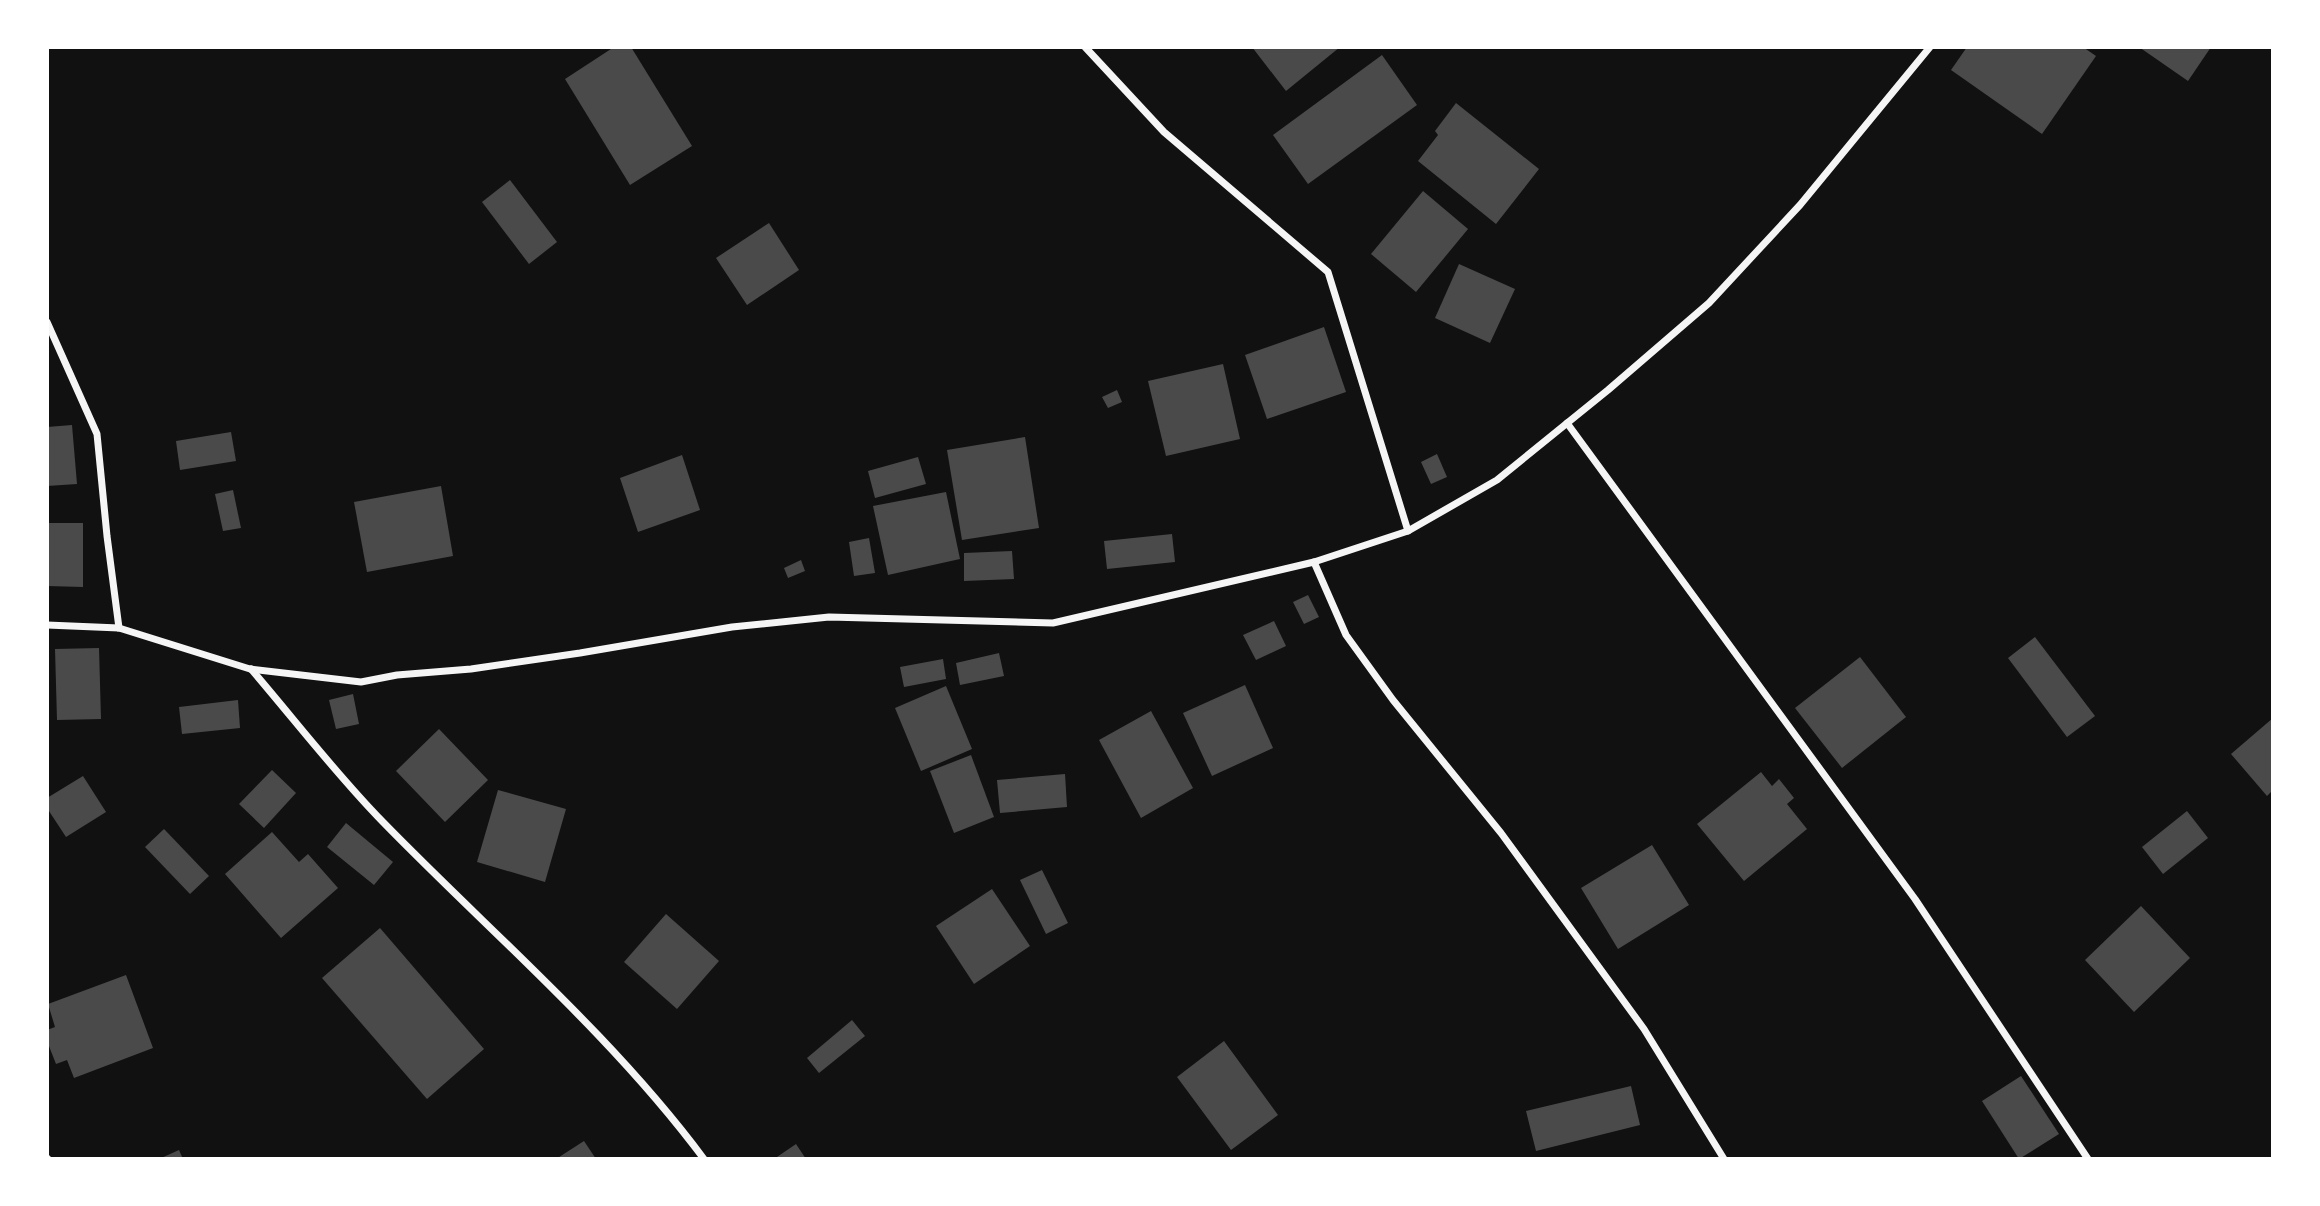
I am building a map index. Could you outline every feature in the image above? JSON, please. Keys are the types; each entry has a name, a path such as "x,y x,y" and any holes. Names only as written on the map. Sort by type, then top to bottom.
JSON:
{"street":[{"path":"1085,47 1164,132 1328,272 1408,531"},
{"path":"47,625 120,628 250,668 361,682 397,675 471,669 580,653 732,627 829,617 1053,623 1314,562 1408,531 1497,480 1608,390 1709,303 1800,205 1930,47"},
{"path":"47,322 97,434 120,628"},
{"path":"1567,423 1915,899 2088,1159"},
{"path":"1314,562 1346,635 1393,701 1501,833 1628,1007 1724,1159"},
{"path":"250,668 380,819 583,1021 668,1112 704,1159"}],"building":[{"path":"614,47 631,47 692,146 630,185 565,79"},
{"path":"1252,47 1340,47 1286,91"},
{"path":"1967,47 2083,47 2096,56 2042,134 1951,70"},
{"path":"2139,47 2211,47 2188,81"},
{"path":"1382,55 1417,105 1308,184 1273,135"},
{"path":"1456,103 1539,169 1496,224 1418,161 1438,135 1435,131"},
{"path":"510,180 557,242 529,264 482,202"},
{"path":"1423,191 1468,229 1416,292 1371,254"},
{"path":"769,223 799,270 747,305 716,258"},
{"path":"1459,264 1515,289 1490,343 1435,318"},
{"path":"1324,327 1346,392 1267,419 1245,355"},
{"path":"1223,364 1240,439 1166,456 1148,381"},
{"path":"1117,390 1122,402 1108,408 1102,397"},
{"path":"72,425 77,484 47,486 47,427"},
{"path":"231,432 236,461 180,470 176,441"},
{"path":"1025,437 1039,528 962,540 947,450"},
{"path":"1437,454 1447,477 1431,484 1421,462"},
{"path":"682,455 700,510 638,532 620,478"},
{"path":"918,457 926,484 875,498 868,471"},
{"path":"441,486 453,556 367,572 354,502"},
{"path":"233,490 241,528 223,531 215,494"},
{"path":"946,492 960,559 888,575 873,506"},
{"path":"47,523 83,523 83,587 47,586"},
{"path":"1172,534 1175,562 1107,569 1104,541"},
{"path":"869,538 875,573 854,576 849,542"},
{"path":"1012,551 1014,579 964,581 964,553"},
{"path":"801,560 805,571 788,578 784,568"},
{"path":"1308,595 1319,617 1304,624 1293,602"},
{"path":"1274,621 1286,646 1256,660 1243,635"},
{"path":"2035,637 2095,716 2067,737 2008,658"},
{"path":"99,648 101,719 57,720 55,649"},
{"path":"999,653 1004,676 960,685 956,663"},
{"path":"1860,657 1906,717 1842,768 1795,708"},
{"path":"943,659 946,679 904,687 900,667"},
{"path":"1245,685 1273,748 1212,776 1183,713"},
{"path":"946,686 972,749 921,771 895,708"},
{"path":"353,694 359,724 336,729 329,700"},
{"path":"238,700 240,728 182,734 179,707"},
{"path":"1151,711 1193,788 1141,818 1099,740"},
{"path":"2273,718 2273,790 2267,796 2231,754"},
{"path":"439,729 488,780 445,822 396,771"},
{"path":"971,755 994,817 954,833 930,771"},
{"path":"272,770 296,793 264,828 239,804"},
{"path":"1761,772 1772,786 1779,779 1794,798 1787,804 1807,829 1744,881 1697,824"},
{"path":"1065,774 1067,807 1000,813 997,780"},
{"path":"83,776 106,812 66,837 47,808 47,798"},
{"path":"498,790 566,809 545,882 477,862"},
{"path":"2187,811 2208,838 2163,874 2142,847"},
{"path":"346,823 393,862 374,885 327,847"},
{"path":"164,829 209,876 190,894 145,847"},
{"path":"272,832 299,862 308,854 338,888 281,938 225,874"},
{"path":"1652,845 1689,905 1618,949 1581,888"},
{"path":"1042,870 1068,923 1046,934 1020,880"},
{"path":"992,889 1030,946 974,984 936,926"},
{"path":"2141,906 2190,958 2134,1012 2085,960"},
{"path":"666,914 719,961 677,1009 624,962"},
{"path":"380,928 484,1049 427,1099 322,978"},
{"path":"126,975 153,1048 74,1078 67,1060 56,1064 47,1041 47,1030 55,1027 48,1004"},
{"path":"852,1020 865,1036 819,1073 807,1058"},
{"path":"1224,1041 1278,1115 1231,1150 1177,1077"},
{"path":"2021,1076 2059,1134 2019,1159 1982,1101"},
{"path":"1631,1086 1640,1125 1536,1151 1526,1111"},
{"path":"584,1141 596,1159 556,1159"},
{"path":"796,1144 806,1159 774,1159"},
{"path":"179,1150 183,1159 159,1159"}]}
